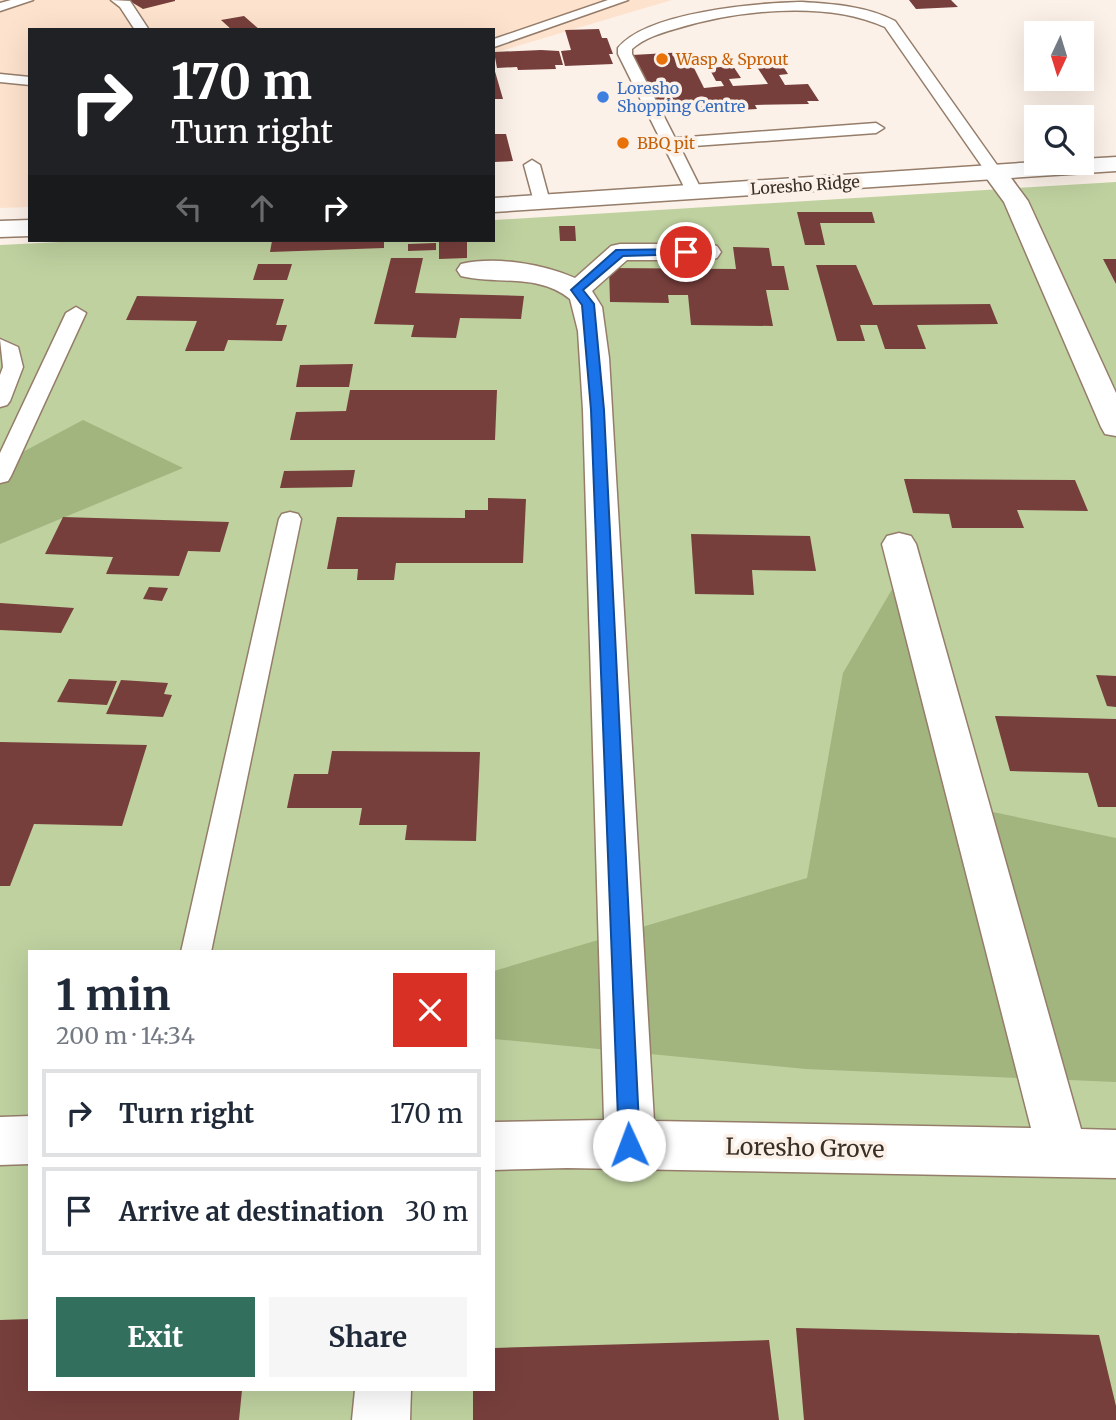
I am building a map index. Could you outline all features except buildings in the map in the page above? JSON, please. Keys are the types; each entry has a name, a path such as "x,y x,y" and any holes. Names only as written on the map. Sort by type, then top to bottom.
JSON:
{"street":[{"name":"Loresho Ridge","path":"495,205 1116,164"},
{"path":"994,172 1016,201 1116,427"},
{"path":"0,229 28,228"},
{"path":"577,290 620,252 708,252"},
{"path":"470,270 540,274 577,290 588,304 598,410 629,1145"},
{"path":"900,544 1063,1153"},
{"path":"0,1141 28,1140"},
{"name":"Loresho Grove","path":"495,1146 629,1145 1116,1154"},
{"path":"381,1420 383,1391"}],"lane":[{"path":"0,7 26,0"},
{"path":"118,0 125,4 141,28"},
{"path":"495,43 621,0"},
{"path":"695,193 625,54 628,43 727,10 761,6 817,5 861,10 889,24 994,172"},
{"path":"0,79 28,81"},
{"path":"670,143 876,128"},
{"path":"532,165 542,202"},
{"path":"0,475 76,313"},
{"path":"0,345 11,351 13,367 0,401"},
{"path":"196,950 290,519"},
{"path":"356,1420 358,1391"}],"shaded area":[{"path":"0,0 672,0 495,53 495,28 28,28 28,207 0,208"}],"green space":[{"path":"1116,182 1116,1420 0,1420 0,245 60,242 495,242 495,220"},
{"path":"83,420 183,468 0,544 0,464"},
{"path":"901,574 950,803 1116,838 1116,1082 806,1069 495,1039 495,971 807,878 843,673"}],"place":[{"name":"Wasp & Sprout","path":"662,59"},
{"name":"Loresho Shopping Centre","path":"603,97"},
{"name":"BBQ pit","path":"623,143"}],"route":[{"path":"629,1145 598,410 588,304 577,290 620,252 686,252"}]}
